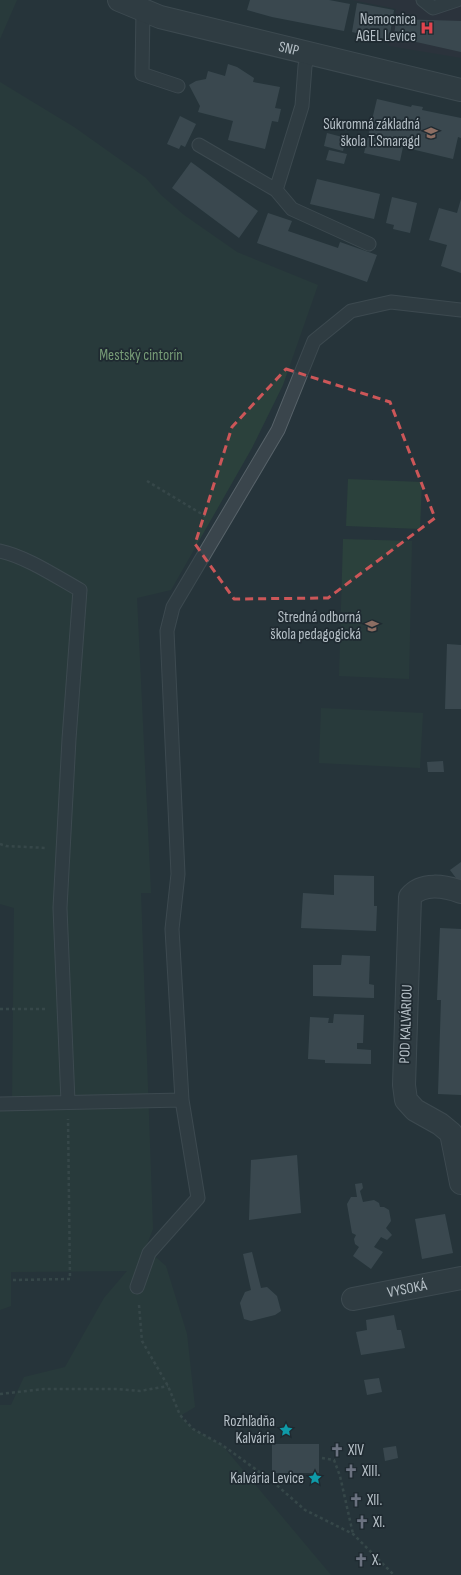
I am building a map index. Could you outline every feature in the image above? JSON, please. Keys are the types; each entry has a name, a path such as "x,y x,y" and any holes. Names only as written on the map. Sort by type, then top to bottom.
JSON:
{"street":[{"name":"SNP","path":"119,0 160,17 461,90"},
{"name":"POD KALVÁRIOU","path":"461,892 452,889 424,887 415,890 410,897 404,1086 406,1100 415,1110 440,1124 450,1134 461,1183"},
{"name":"VYSOKÁ","path":"353,1299 461,1278"}],"lane":[{"path":"423,0 433,8 457,0"},
{"path":"143,10 142,74 178,86"},
{"path":"276,190 302,106 305,66 309,53"},
{"path":"199,145 276,190 292,208 369,244"},
{"path":"137,1287 149,1252 198,1198 182,1100 172,930 178,874 167,631 173,607 278,430 314,341 351,311 392,302 461,310"},
{"path":"0,551 10,553 55,575 80,590 69,739 60,908 68,1102"},
{"path":"0,1104 182,1100"}],"path":[{"path":"147,481 222,525"},
{"path":"0,844 6,846 63,849"},
{"path":"0,1009 64,1009"},
{"path":"13,1280 70,1279 68,1102"},
{"path":"137,1287 142,1341 168,1386 180,1415 193,1429 222,1445 260,1472 305,1510 353,1534 394,1575"},
{"path":"0,1394 44,1389 118,1389 140,1391 168,1386"},
{"path":"322,1458 334,1460 340,1476 353,1534"}],"highlighted area":[{"path":"286,369 390,402 435,518 328,598 234,599 195,544 232,427"}],"shaded area":[{"name":"Nemocnica AGEL Levice","path":"352,0 461,0 461,58 389,46 396,9"}],"green space":[{"path":"0,0 17,0 0,39"},
{"name":"Mestský cintorín","path":"0,82 74,127 146,178 161,195 184,215 237,252 318,285 283,385 252,448 171,590 137,598 151,893 141,893 153,1229 143,1254 151,1253 166,1266 187,1334 195,1407 180,1416 193,1429 222,1445 331,1575 0,1575 0,1405 11,1405 24,1377 65,1367 104,1298 127,1271 11,1272 11,1306 0,1310 0,1110 12,1110 14,908 0,904"},
{"path":"348,479 422,482 420,529 346,526"},
{"path":"343,539 412,541 409,679 339,676"},
{"path":"321,708 423,713 420,768 319,763"}],"building":[{"path":"250,0 329,0 350,4 344,31 272,17 247,10"},
{"path":"357,3 394,10 389,40 352,32"},
{"path":"396,19 461,21 461,52 394,37"},
{"path":"228,64 237,67 254,78 253,82 280,87 275,108 281,109 278,122 272,121 265,149 228,140 233,121 198,112 200,106 189,85 196,81 206,79 208,71 225,76"},
{"path":"377,99 411,107 412,105 423,107 422,110 461,118 461,138 458,137 453,159 403,147 400,161 364,153"},
{"path":"180,116 196,124 185,147 181,145 179,149 167,144"},
{"path":"327,133 346,138 343,151 324,146"},
{"path":"329,150 347,154 344,164 326,160"},
{"path":"191,162 258,211 239,238 172,188"},
{"path":"317,179 380,194 374,219 310,204"},
{"path":"392,197 417,203 410,233 393,229 394,225 386,223"},
{"path":"461,199 461,273 441,266 447,245 429,240 439,208 457,213"},
{"path":"268,213 292,221 288,231 338,248 340,242 377,255 367,282 257,243"},
{"path":"447,644 461,645 461,709 445,709"},
{"path":"443,761 444,772 428,772 427,762"},
{"path":"461,862 461,881 459,882 450,870"},
{"path":"334,875 374,876 374,906 377,906 376,931 301,928 303,893 334,895"},
{"path":"440,928 461,929 461,1095 438,1094 441,1000 437,1000"},
{"path":"342,955 370,956 369,984 374,985 374,998 313,996 313,965 341,965"},
{"path":"334,1014 364,1015 363,1043 357,1043 357,1049 371,1050 371,1064 325,1063 325,1060 308,1059 310,1017 329,1018 328,1023 333,1023"},
{"path":"297,1155 301,1213 249,1220 251,1160"},
{"path":"362,1183 363,1188 360,1191 363,1202 374,1200 379,1203 380,1207 384,1207 389,1210 391,1221 386,1228 392,1235 387,1240 381,1237 374,1247 383,1252 371,1269 353,1256 359,1247 355,1244 354,1239 356,1235 352,1233 347,1204 351,1197 357,1197 355,1184"},
{"path":"445,1214 453,1253 422,1259 415,1219"},
{"path":"252,1252 261,1288 267,1287 277,1296 281,1311 275,1315 251,1321 244,1319 240,1303 245,1292 251,1290 243,1254"},
{"path":"394,1315 397,1330 401,1330 405,1348 361,1355 356,1332 367,1330 366,1320"},
{"path":"379,1378 382,1392 367,1395 364,1380"},
{"path":"272,1444 319,1444 319,1473 272,1473"},
{"path":"396,1446 398,1458 385,1461 383,1448"}],"place":[{"name":"Nemocnica AGEL Levice","path":"427,28"},
{"name":"Súkromná základná škola T.Smaragd","path":"431,133"},
{"name":"Stredná odborná škola pedagogická","path":"372,626"},
{"name":"Rozhľadňa Kalvária","path":"286,1430"},
{"name":"XIV","path":"337,1450"},
{"name":"XIII.","path":"351,1471"},
{"name":"Kalvária Levice","path":"315,1478"},
{"name":"XII.","path":"356,1500"},
{"name":"XI.","path":"362,1522"},
{"name":"X.","path":"361,1560"}]}
